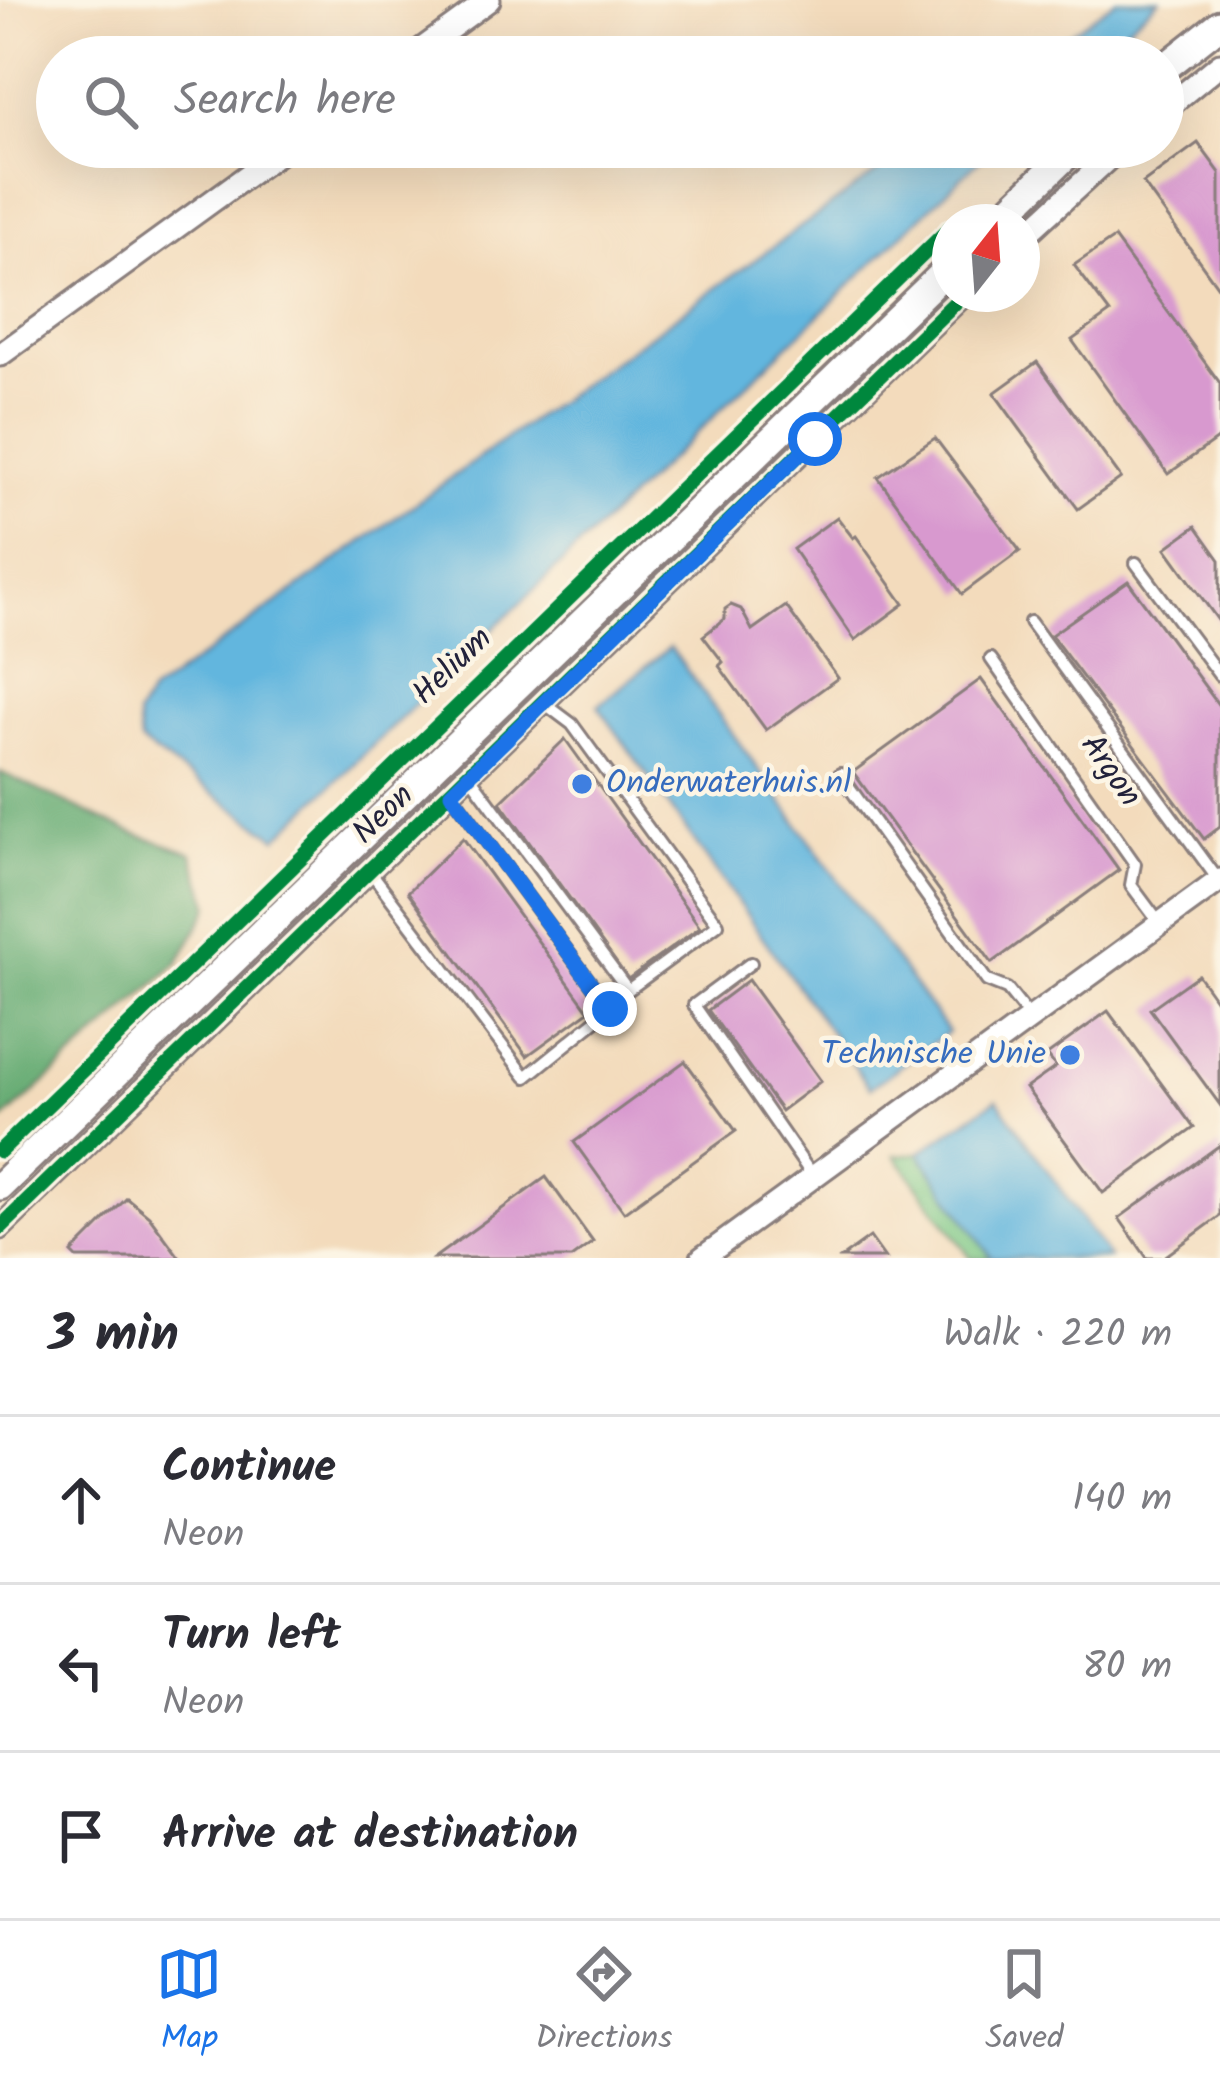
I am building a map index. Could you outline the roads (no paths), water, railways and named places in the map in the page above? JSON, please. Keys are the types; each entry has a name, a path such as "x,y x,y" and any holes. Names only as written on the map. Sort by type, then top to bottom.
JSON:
{"street":[{"path":"440,36 489,0"},
{"path":"1184,52 1220,24"},
{"path":"1184,93 1220,64"},
{"path":"0,355 257,168"},
{"path":"1016,204 1053,168"},
{"path":"1040,221 1098,168"},
{"name":"Helium","path":"0,1186 932,284"},
{"name":"Neon","path":"0,1228 946,312"},
{"name":"Argon","path":"702,1258 1220,880"}],"lane":[{"path":"1136,563 1220,676"},
{"name":"Argon","path":"1030,622 1220,880"},
{"name":"Argon","path":"991,659 1135,864 1131,885 1160,924"},
{"path":"469,775 628,990 718,924 572,724 544,703"},
{"path":"840,774 987,981 1007,988 1031,1019"},
{"name":"Neon","path":"370,871 526,1077 610,1009 451,793"},
{"path":"751,964 694,1005 814,1178"}],"water":[{"path":"1116,0 1159,0 1117,36 1066,36"},
{"path":"883,168 971,168 277,838 140,742 137,716 150,694"},
{"path":"670,647 948,1032 870,1088 598,706"},
{"path":"997,1099 1109,1258 992,1258 919,1153"}],"place":[{"name":"Onderwaterhuis.nl","path":"582,784"},
{"name":"Technische Unie","path":"1070,1055"}]}
